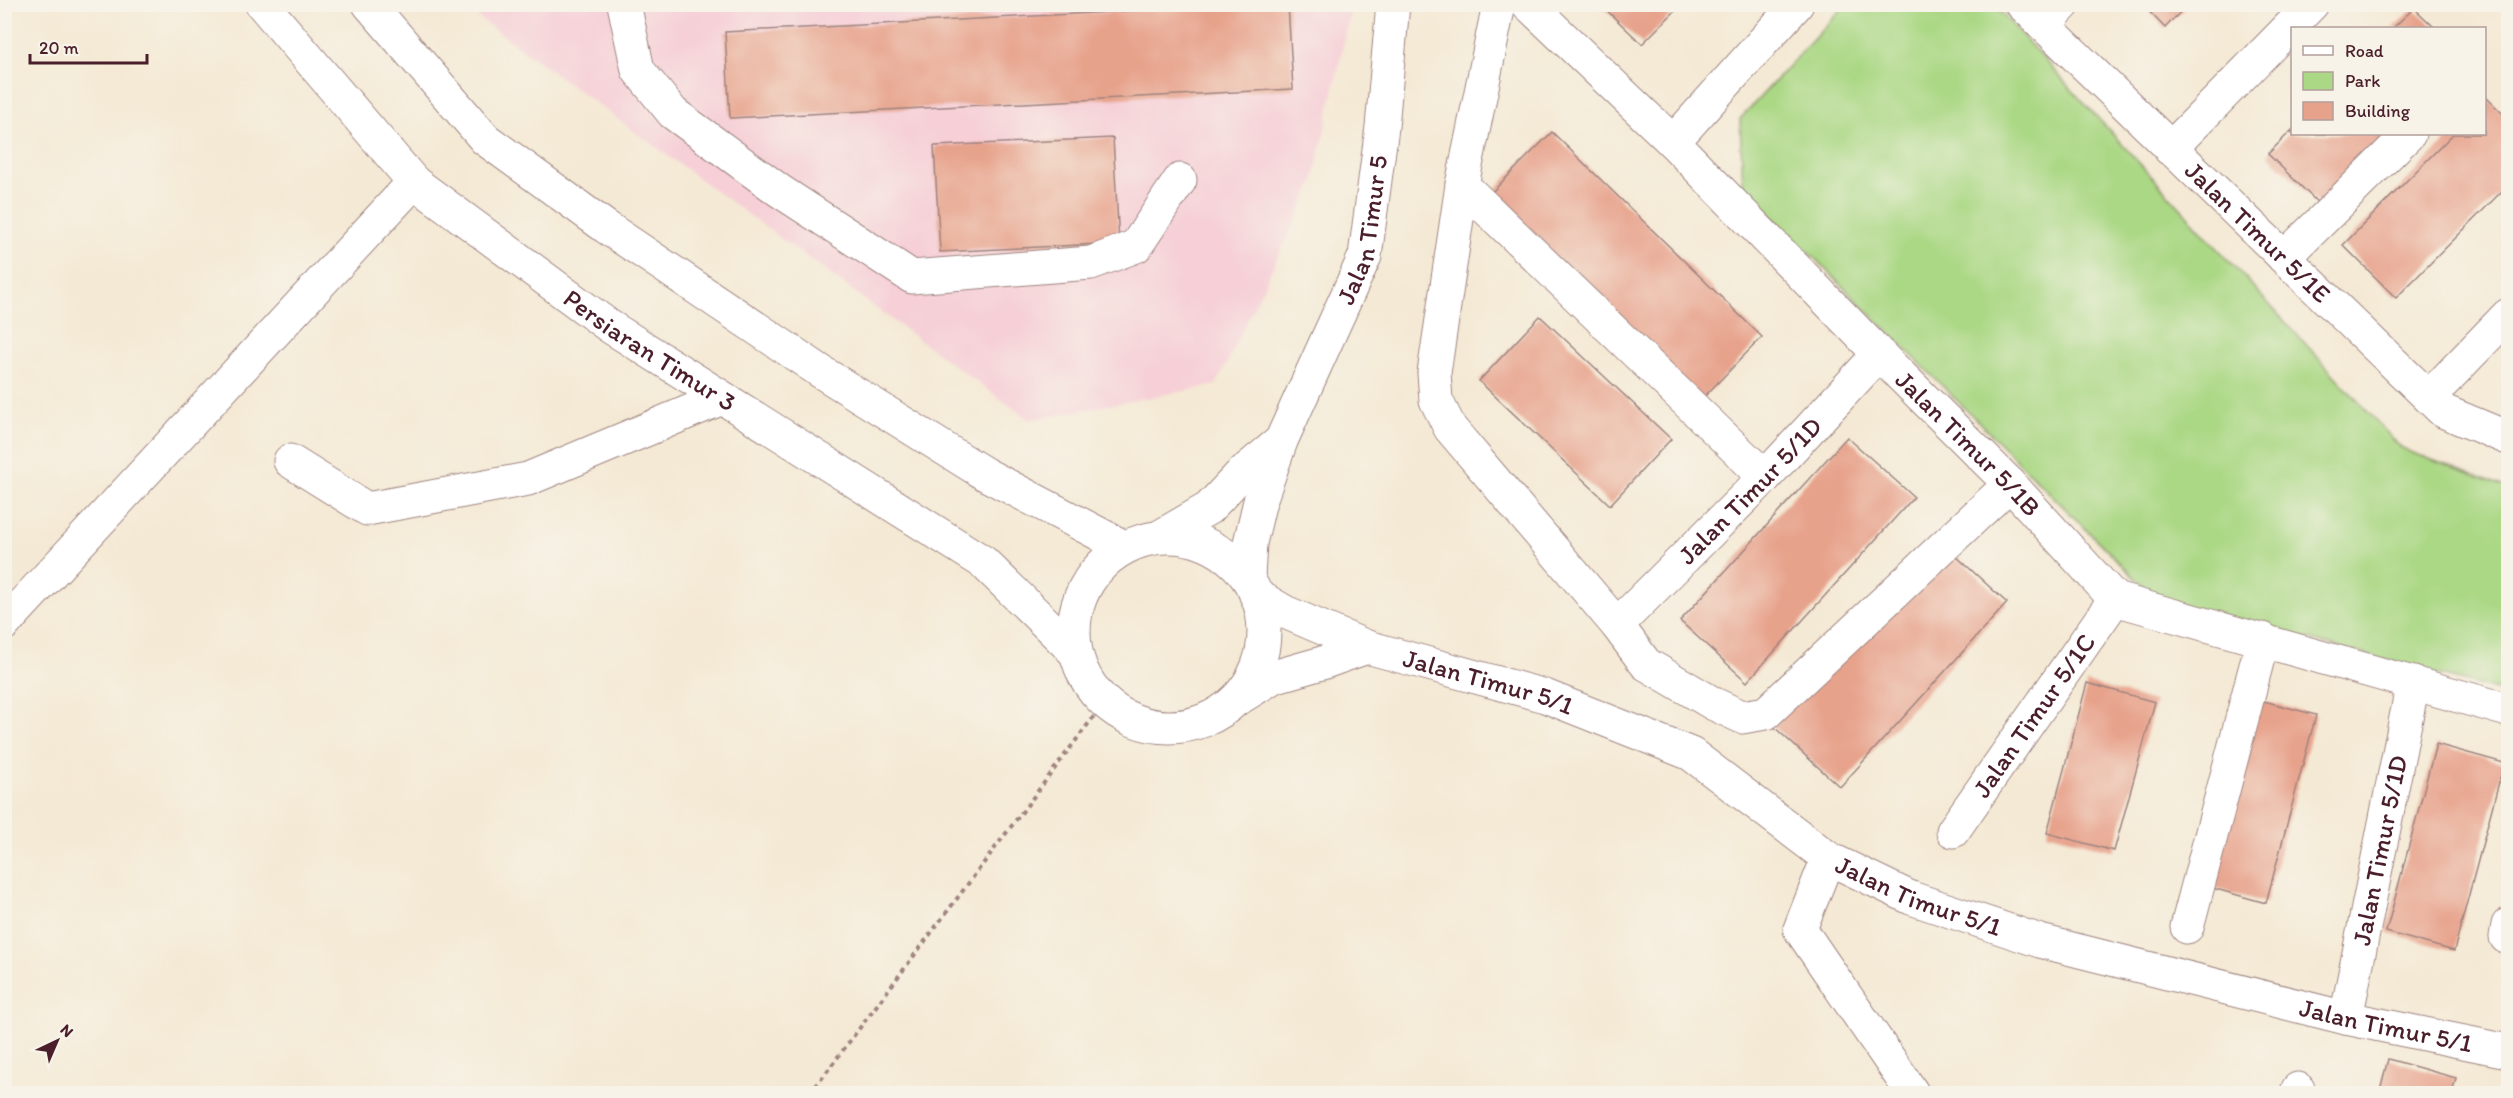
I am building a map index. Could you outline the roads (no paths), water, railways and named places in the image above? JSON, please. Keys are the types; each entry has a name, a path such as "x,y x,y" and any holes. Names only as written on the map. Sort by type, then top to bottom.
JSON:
{"street":[{"name":"Persiaran Timur 3","path":"262,4 414,182 609,326 983,562 1075,652"},
{"path":"369,4 485,139 606,227 823,373 985,474 1124,547"},
{"path":"624,4 638,70 673,113 780,191 912,278 1091,263 1136,246 1180,180"},
{"name":"Jalan Timur 5","path":"1252,586 1250,543 1260,501 1281,441 1365,256 1382,127 1393,4"},
{"path":"1499,4 1462,185 1434,373 1436,400 1450,428 1617,625 1646,664 1714,704 1742,717 1766,713 2010,484"},
{"name":"Jalan Timur 5/1B","path":"1528,4 1673,142 1878,354 2010,484 2115,599"},
{"path":"2170,149 2312,4"},
{"path":"1673,142 1791,7"},
{"name":"Jalan Timur 5/1E","path":"2043,11 2170,149 2442,411 2508,438"},
{"path":"2284,258 2408,135"},
{"path":"4,624 414,182"},
{"path":"1462,185 1765,477"},
{"path":"2429,398 2508,315"},
{"name":"Jalan Timur 5/1D","path":"1617,625 1765,477 1878,354"},
{"path":"290,461 367,509 528,479 722,398"},
{"name":"Jalan Timur 5","path":"1161,536 1209,508 1240,475 1281,441"},
{"path":"1238,699 1257,672 1265,640 1262,607 1252,586 1224,553 1194,539 1161,536 1141,540 1124,547 1099,566 1082,591 1073,621 1075,652 1085,679 1104,703 1128,719 1158,727 1187,727 1215,717 1273,677 1367,647"},
{"name":"Jalan Timur 5/1","path":"1252,586 1285,612 1367,647 1545,696 1691,753 1828,858 1911,898 2040,941 2346,1018 2508,1051"},
{"path":"2115,599 2508,710"},
{"name":"Jalan Timur 5/1C","path":"1953,831 2115,599"},
{"path":"2187,927 2263,639"},
{"name":"Jalan Timur 5/1D","path":"2346,1018 2413,683"},
{"path":"1828,858 1800,929 1914,1094"}]}
